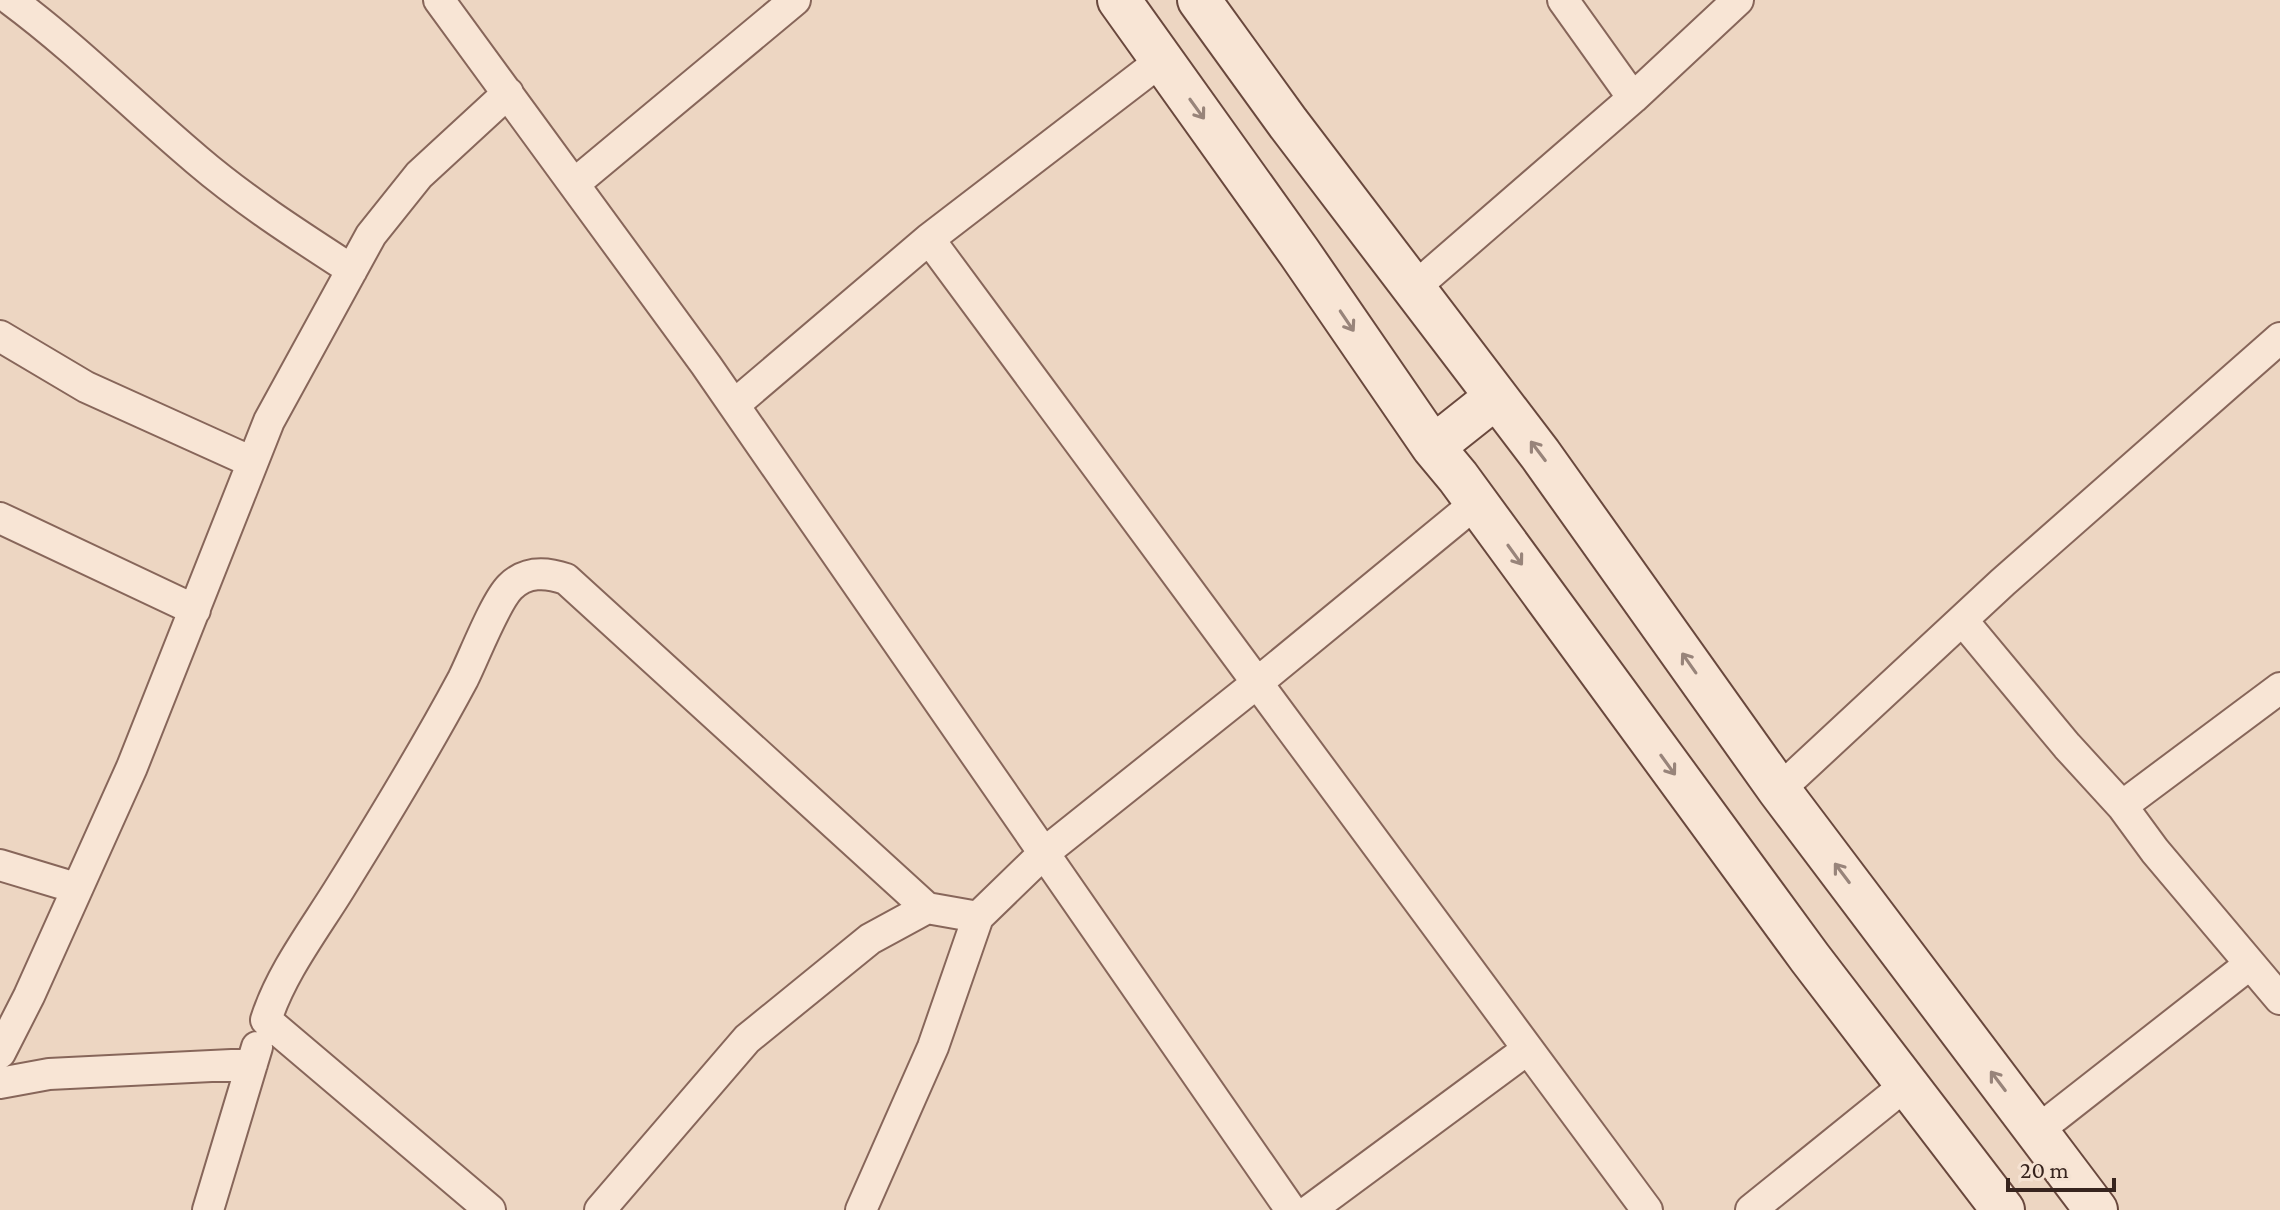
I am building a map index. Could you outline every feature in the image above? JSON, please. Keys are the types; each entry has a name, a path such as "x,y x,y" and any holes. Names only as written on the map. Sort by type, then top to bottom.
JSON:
{"street":[{"path":"11,0 93,66 196,159 240,194 352,270"},
{"path":"439,0 734,405 1291,1210"},
{"path":"1119,0 1299,252 1433,447 1810,958 2003,1210"},
{"path":"1199,0 1540,454 1779,790 2096,1210"},
{"path":"1563,0 1633,98"},
{"path":"1414,288 1633,98 1738,0"},
{"path":"574,184 782,4"},
{"path":"734,405 929,239 1162,60"},
{"path":"0,1053 132,767 269,421 371,235 419,175 508,93"},
{"path":"929,239 1647,1210"},
{"path":"0,336 86,387 252,462"},
{"path":"1779,790 2036,553 2280,338"},
{"path":"1433,447 1496,397"},
{"path":"861,1210 933,1047 978,917 1044,853 1476,503"},
{"path":"0,518 195,610"},
{"path":"208,1210 266,1020 283,980 421,753 464,677 505,593 521,579 534,574 549,573 566,579 927,908 978,917"},
{"path":"1963,621 2067,746 2122,806 2155,851 2280,999"},
{"path":"2122,806 2280,688"},
{"path":"0,865 76,888"},
{"path":"600,1210 747,1039 870,939 927,908"},
{"path":"2037,1131 2250,964"},
{"path":"266,1020 490,1210"},
{"path":"1310,1210 1528,1049"},
{"path":"0,1083 49,1074 252,1064"},
{"path":"1751,1210 1907,1084"}]}
